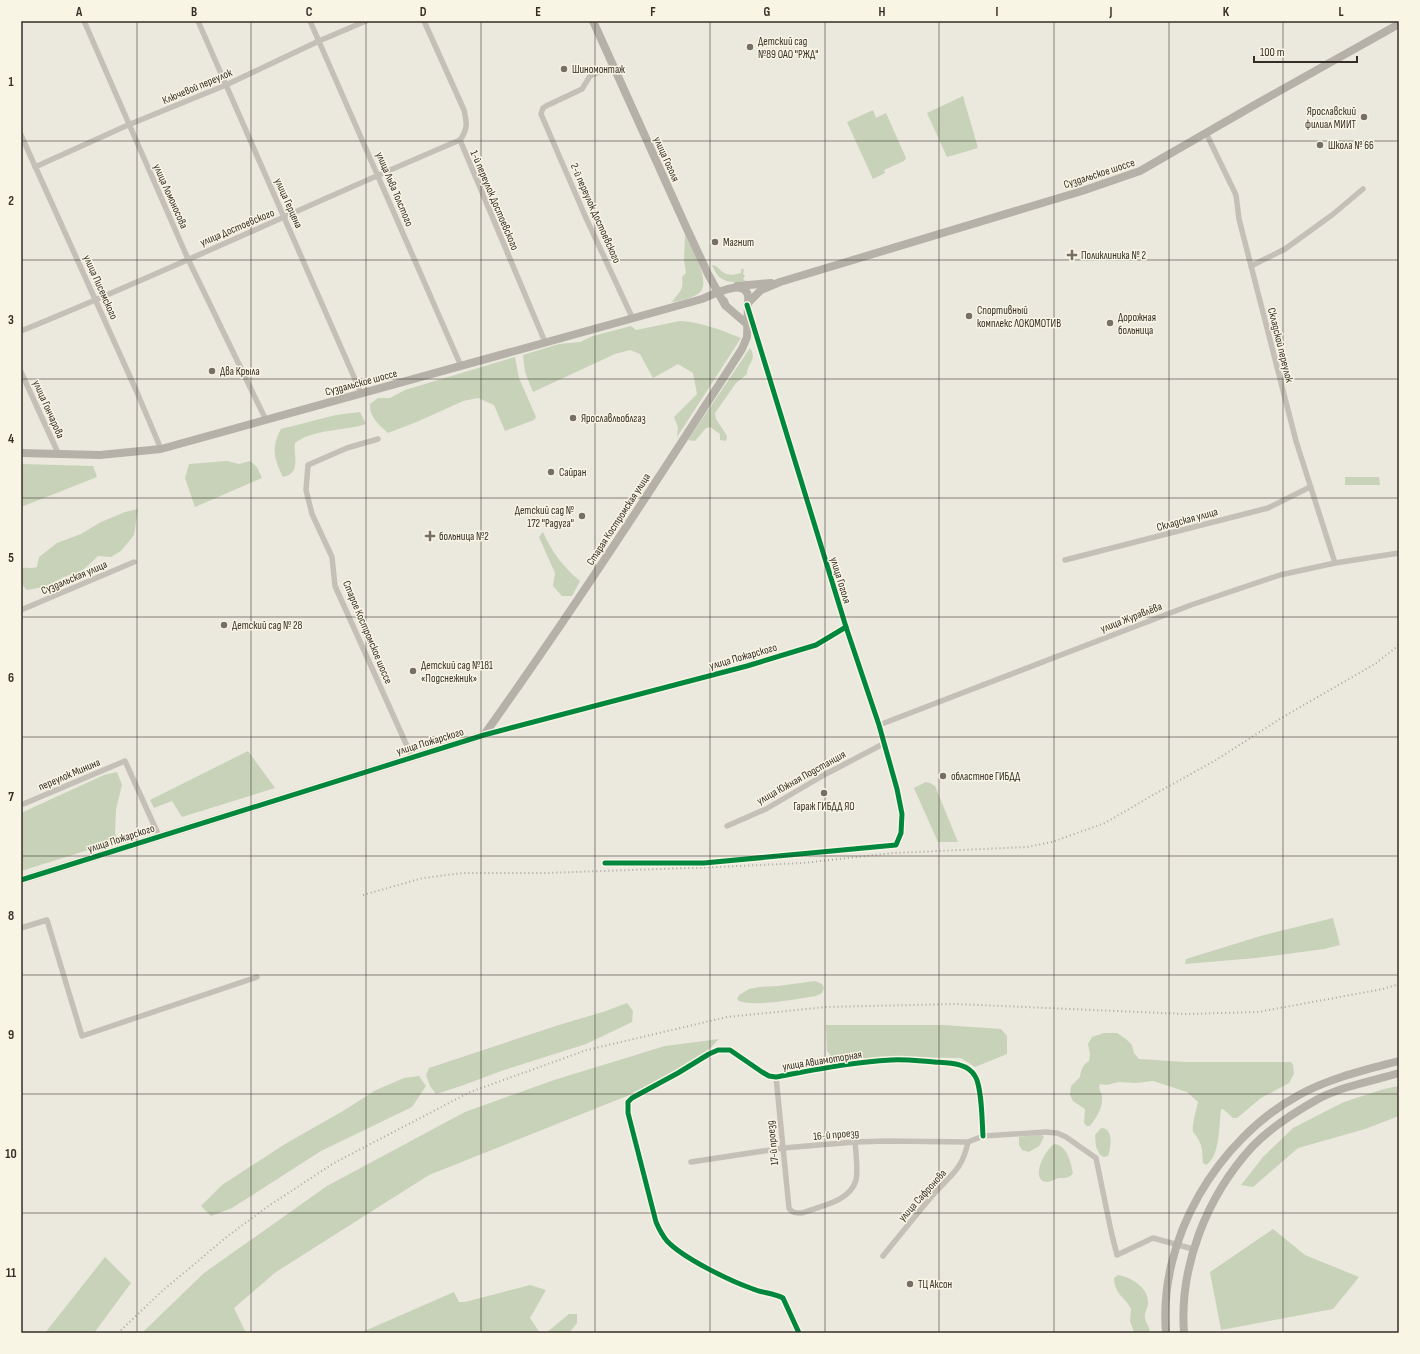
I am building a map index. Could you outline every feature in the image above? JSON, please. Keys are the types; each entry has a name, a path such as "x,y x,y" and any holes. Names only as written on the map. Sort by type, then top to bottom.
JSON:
{"main road":[{"name":"улица Гоголя","path":"593,21 708,274 725,305"},
{"name":"Суздальское шоссе","path":"748,305 761,290 780,282 1006,214 1140,171 1399,24"},
{"path":"702,298 715,300 725,305 732,311 741,310 748,305 748,295 744,289 724,287 718,284 708,274"},
{"path":"702,298 708,294 710,288 708,274"},
{"name":"Суздальское шоссе","path":"21,453 100,455 161,449 361,392 461,366 632,318 732,288 780,282"},
{"path":"725,305 725,294 732,288"},
{"name":"Старая Костромская улица","path":"484,735 619,539 742,350 747,337 748,305"},
{"name":"улица Гоголя","path":"732,311 748,325"},
{"name":"улица Пожарского","path":"21,880 484,735"},
{"path":"1166,1333 1166,1302 1170,1270 1176,1245 1198,1197 1218,1167 1240,1140 1265,1117 1299,1095 1339,1078 1399,1061"},
{"path":"1184,1333 1183,1317 1185,1283 1194,1249 1205,1220 1226,1181 1252,1147 1281,1122 1319,1099 1348,1087 1399,1073"}],"street":[{"name":"улица Ломоносова","path":"84,21 128,125 188,259 266,420"},
{"name":"улица Герцена","path":"198,21 361,392"},
{"name":"улица Льва Толстого","path":"310,21 461,366"},
{"name":"Ключевой переулок","path":"35,167 128,125 226,85 319,41 366,21"},
{"name":"1-й переулок Достоевского","path":"424,21 464,110 467,123 465,133 460,140 545,342"},
{"name":"2-й переулок Достоевского","path":"613,66 590,76 582,89 546,106 542,111 542,117 632,318"},
{"name":"Складской переулок","path":"1206,133 1236,194 1239,219 1296,441 1335,563"},
{"name":"улица Писемского","path":"21,135 142,402 161,449"},
{"name":"улица Достоевского","path":"21,331 285,218 378,175 460,140"},
{"path":"1251,266 1285,249 1332,215 1363,189"},
{"name":"улица Гоголя","path":"605,863 704,863 896,845 901,833 902,814 897,789 883,744 879,725 846,627 748,305"},
{"name":"улица Гоголя","path":"748,325 756,334"},
{"name":"улица Гончарова","path":"21,372 59,454"},
{"name":"Старое Костромское шоссе","path":"378,439 348,448 308,465 306,490 312,514 332,557 335,586 412,757"},
{"name":"Складская улица","path":"1065,560 1268,508 1310,487"},
{"name":"улица Журавлёва","path":"879,725 1191,605 1280,575 1335,563 1399,553"},
{"name":"Суздальская улица","path":"21,610 134,562"},
{"name":"улица Пожарского","path":"484,735 747,666 816,646 846,627"},
{"name":"улица Южная Подстанция","path":"727,826 766,809 824,775 883,744"},
{"name":"переулок Минина","path":"21,805 125,761 159,836"},
{"path":"21,928 47,920 82,1036 258,977"},
{"name":"улица Авиамоторная","path":"799,1333 783,1298 755,1290 722,1276 680,1252 665,1239 656,1222 628,1113 628,1102 632,1098 718,1050 730,1050 762,1072 769,1076 776,1077 826,1068 891,1060 958,1065 969,1069 976,1077 979,1090 983,1136"},
{"name":"17-й проезд","path":"776,1077 790,1211 802,1213 844,1197 854,1185 856,1179 855,1142"},
{"name":"16-й проезд","path":"691,1162 783,1148 855,1142 968,1142 983,1136 1046,1132 1057,1133 1066,1137 1093,1155 1098,1162 1110,1231 1117,1254 1153,1238 1176,1245"},
{"name":"улица Сафронова","path":"883,1256 934,1194 954,1175 966,1154 968,1142"},
{"path":"1176,1245 1194,1249"}],"green space":[{"path":"963,96 978,148 947,157 927,113"},
{"path":"873,110 876,118 886,113 906,158 904,161 884,170 885,173 873,179 847,122"},
{"path":"685,235 699,263 703,286 701,291 695,296 672,302 680,291 682,277 686,273 684,260"},
{"path":"712,265 729,275 741,273 741,269 744,269 743,274 745,276 743,279 746,281 730,282 725,280 718,275"},
{"path":"680,321 718,329 741,338 677,437 678,427 674,417 697,394 693,373 678,364 653,378 640,354 630,350 615,354 533,392 525,372 523,355 559,344 580,342 593,336 631,326 636,330"},
{"path":"750,348 753,359 747,370 747,374 736,383 715,413 716,419 727,436 726,441 720,440 720,434 710,427 706,428 695,441 688,440"},
{"path":"515,357 519,378 536,417 534,420 505,431 494,405 478,398 463,401 388,433 375,420 371,413 370,404 378,398 390,398 405,390"},
{"path":"360,412 366,424 315,434 305,437 295,443 295,468 289,475 283,477 277,464 275,453 276,442 281,429 336,415"},
{"path":"227,461 239,464 250,461 257,467 262,478 195,507 185,478 189,464"},
{"path":"21,464 93,466 97,477 21,507"},
{"path":"1345,477 1379,477 1380,485 1345,485"},
{"path":"138,509 134,535 121,551 111,557 98,556 83,570 44,587 27,590 21,584 21,568 37,567 39,557 57,543 81,534 101,522 125,512"},
{"path":"543,532 558,559 580,581 572,596 562,596 553,586 555,573 539,537"},
{"path":"248,751 275,788 182,817 172,801 154,808 150,800"},
{"path":"117,772 122,785 116,809 115,832 117,841 21,871 21,813 104,775"},
{"path":"926,782 935,786 958,842 938,842 914,788"},
{"path":"1333,918 1340,945 1324,949 1256,958 1185,964 1186,959 1264,935"},
{"path":"815,981 822,984 824,988 822,993 816,996 766,1003 747,1003 737,999 739,995 749,989"},
{"path":"627,1003 633,1011 632,1022 586,1044 501,1071 436,1094 430,1086 426,1075 429,1068"},
{"path":"826,1025 943,1025 1001,1029 1007,1036 1007,1054 975,1067 961,1058 889,1057 835,1061 827,1051"},
{"path":"1104,1033 1117,1033 1126,1039 1132,1045 1134,1053 1139,1059 1186,1062 1291,1062 1293,1065 1294,1074 1289,1083 1261,1098 1237,1118 1233,1118 1223,1109 1221,1110 1216,1148 1211,1161 1206,1165 1203,1163 1200,1143 1193,1132 1198,1102 1187,1092 1153,1081 1135,1083 1119,1082 1106,1085 1100,1084 1099,1089 1102,1096 1102,1104 1099,1112 1090,1126 1087,1126 1084,1123 1085,1109 1073,1101 1070,1095 1071,1086 1080,1077 1082,1068 1089,1061 1090,1054 1088,1044 1092,1037"},
{"path":"719,1039 687,1072 429,1175 276,1272 234,1308 246,1333 142,1333 204,1273 327,1186 465,1112 554,1080 665,1046"},
{"path":"419,1076 426,1086 412,1107 321,1151 232,1208 211,1216 201,1206 222,1185 285,1144 343,1111 376,1090 404,1078"},
{"path":"1399,1086 1399,1116 1365,1129 1298,1148 1253,1187 1241,1185 1263,1157 1293,1128 1344,1102 1384,1089"},
{"path":"1101,1128 1108,1131 1110,1134 1110,1148 1108,1156 1104,1157 1100,1155 1096,1147 1095,1135"},
{"path":"1042,1135 1044,1137 1039,1146 1029,1152 1022,1150 1019,1145 1019,1137"},
{"path":"1055,1144 1066,1151 1073,1173 1069,1177 1059,1178 1047,1182 1042,1180 1039,1176 1040,1164 1047,1151"},
{"path":"1273,1229 1305,1255 1359,1277 1333,1309 1221,1330 1210,1272"},
{"path":"105,1257 131,1283 94,1333 45,1333"},
{"path":"1118,1275 1128,1278 1138,1284 1146,1293 1148,1303 1145,1318 1150,1333 1134,1332 1130,1321 1131,1309 1116,1289 1114,1278"},
{"path":"530,1285 546,1290 530,1318 540,1333 360,1333 454,1292 459,1302 465,1302"},
{"path":"569,1314 577,1314 577,1323 569,1333 546,1333"}],"railway":[{"path":"363,895 423,878 463,873 545,873 803,863 893,853 1027,847 1052,842 1105,823 1216,760 1283,717 1375,664 1399,645"},
{"path":"118,1333 161,1292 229,1235 267,1207 334,1163 470,1092 587,1050 727,1017 826,1007 956,1004 1185,1014 1258,1012 1383,989 1399,984"}],"cycle path":[{"path":"605,863 704,863 896,845 901,833 902,814 897,789 879,725 846,627 747,305"},
{"path":"21,880 484,735 747,666 816,645 846,627"},
{"path":"799,1333 783,1298 743,1285 720,1275 684,1255 665,1239 656,1222 628,1113 628,1102 632,1098 718,1050 730,1050 762,1072 769,1076 776,1077 876,1061 902,1060 951,1063 967,1068 975,1076 979,1088 983,1136"}],"place":[{"name":"Детский сад №89 ОАО \"РЖД\"","path":"750,47"},
{"name":"Шиномонтаж","path":"564,69"},
{"name":"Ярославский филиал МИИТ","path":"1364,117"},
{"name":"Школа № 66","path":"1320,145"},
{"name":"Магнит","path":"715,242"},
{"name":"Поликлиника № 2","path":"1072,255"},
{"name":"Спортивный комплекс ЛОКОМОТИВ","path":"969,316"},
{"name":"Дорожная больница","path":"1110,323"},
{"name":"Два Крыла","path":"212,371"},
{"name":"Ярославльоблгаз","path":"573,418"},
{"name":"Сайран","path":"551,472"},
{"name":"Детский сад № 172 \"Радуга\"","path":"582,516"},
{"name":"больница №2","path":"430,536"},
{"name":"Детский сад № 28","path":"224,625"},
{"name":"Детский сад №181 «Подснежник»","path":"413,671"},
{"name":"областное ГИБДД","path":"943,776"},
{"name":"Гараж ГИБДД ЯО","path":"824,793"},
{"name":"ТЦ Аксон","path":"910,1284"}]}
